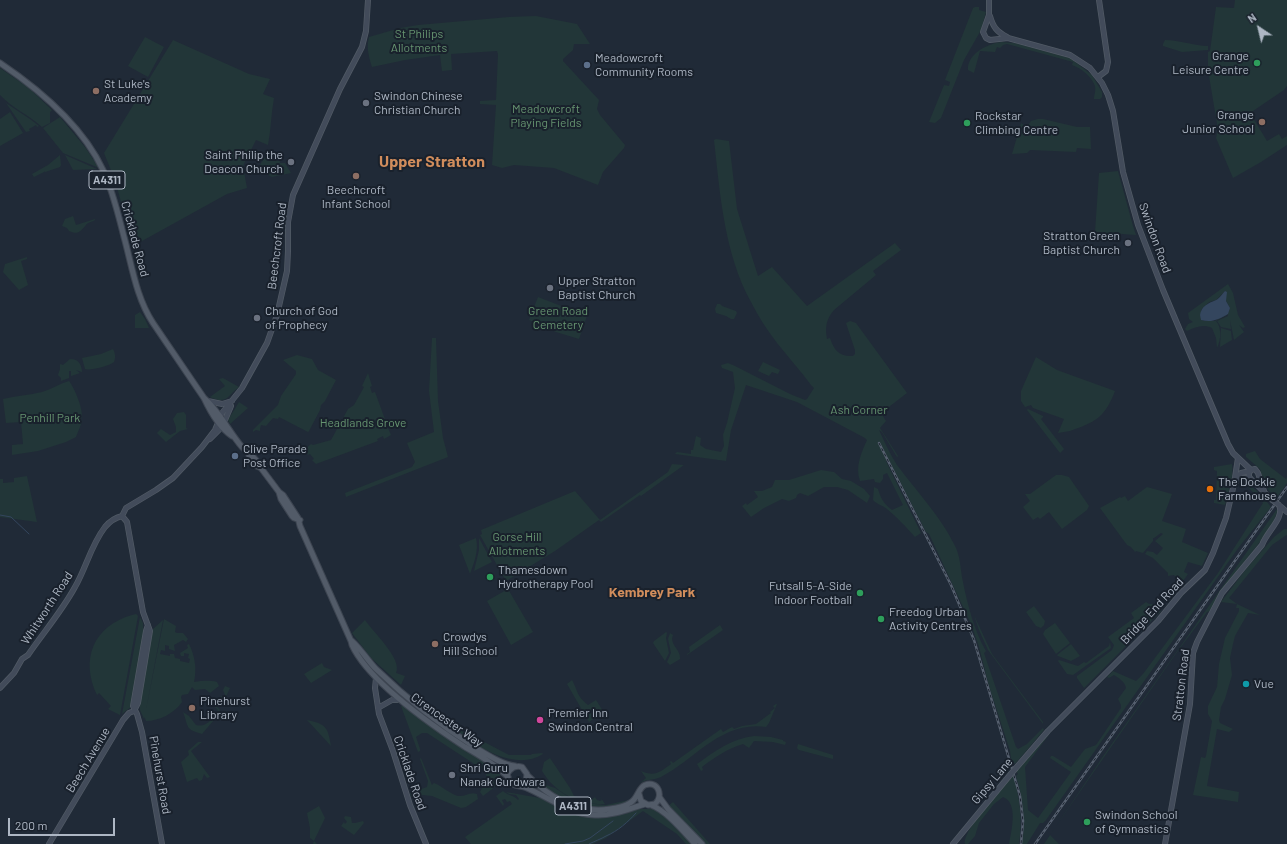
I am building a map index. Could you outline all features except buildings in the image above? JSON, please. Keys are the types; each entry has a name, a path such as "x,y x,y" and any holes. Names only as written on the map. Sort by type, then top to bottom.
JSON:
{"main road":[{"name":"Beechcroft Road","path":"221,422 258,361 272,331 287,271 288,222 293,195 340,89 360,54 365,37 368,0"},
{"path":"989,0 989,15 984,36 990,40 1008,38"},
{"path":"1098,77 1105,72 1108,65 1099,0"},
{"path":"989,15 993,27 1008,38"},
{"path":"986,28 990,26 993,27"},
{"path":"994,39 997,36 997,31"},
{"name":"Swindon Road","path":"1008,38 1070,55 1086,65 1098,77 1108,93 1113,111 1124,178 1143,238 1228,444 1233,453 1250,470"},
{"name":"Cricklade Road","path":"0,63 25,80 64,115 82,136 97,158 112,193 136,285 144,307 153,323 206,400 207,406 249,454 250,460 256,466 261,468 279,492 281,499 292,516 300,520 300,527 352,645 357,654 376,678 375,682 378,708 407,797 426,844"},
{"path":"206,400 222,404 233,401"},
{"name":"Whitworth Road","path":"209,440 214,436 221,422"},
{"name":"Whitworth Road","path":"0,688 14,674 22,660 28,655 70,595 77,584 95,543 112,519 122,516 126,508 173,478 209,440 221,422"},
{"path":"214,436 220,434 232,436"},
{"name":"Bridge End Road","path":"1048,731 1158,621 1181,593 1205,570 1223,526 1235,481 1238,458"},
{"path":"1250,470 1248,474 1250,478 1271,499 1287,512"},
{"path":"1235,481 1240,474 1250,470 1257,470 1264,491"},
{"path":"1235,481 1240,478 1256,479 1258,474"},
{"name":"Stratton Road","path":"1165,844 1190,704 1193,654 1196,642 1222,593 1262,545 1266,536 1280,516 1281,511 1279,505"},
{"path":"122,516 128,523 144,612 150,635 143,661 138,703 134,711"},
{"name":"Cricklade Road","path":"351,641 388,680"},
{"name":"Cirencester Way","path":"376,678 401,700 442,731 496,766 508,777"},
{"name":"Cirencester Way","path":"388,680 421,709 457,736 498,760 515,766"},
{"path":"378,708 392,700 401,700"},
{"name":"Beech Avenue","path":"49,844 123,720 130,712 134,711"},
{"name":"Pinehurst Road","path":"134,711 137,714 142,732 162,844"},
{"name":"Gipsy Lane","path":"952,844 1048,731"},
{"path":"508,777 510,769 515,766"},
{"name":"A4311","path":"515,766 522,767 526,771 527,775 559,800 583,809 599,810 619,808 636,799 643,786 652,784 658,790 664,805 702,844"},
{"path":"519,786 524,783 527,775"},
{"name":"A4311","path":"508,777 512,784 528,788 565,808 586,814 615,814 645,804 652,805 657,807 667,816 695,844"},
{"path":"639,794 640,800 645,804"},
{"path":"652,805 660,798"}],"green space":[{"name":"Grange Leisure Centre","path":"1235,0 1287,0 1287,86 1284,90 1250,113 1267,141 1279,134 1282,139 1287,136 1287,145 1233,178 1216,138 1218,130 1208,70 1208,52 1210,51 1216,7 1234,8"},
{"path":"979,7 979,10 986,12 981,30 964,60 941,118 935,123 929,122 944,85 949,86 950,82 945,80 973,8"},
{"name":"Meadowcroft Playing Fields","path":"536,16 577,24 590,44 574,44 573,50 563,59 563,61 599,100 597,109 600,115 625,145 603,172 598,185 554,168 514,165 502,168 492,165 496,105 480,104 480,101 496,100 497,51 451,54 452,70 442,71 440,55 372,67 368,49 369,37 400,28 418,25"},
{"path":"145,37 164,47 148,77 128,66"},
{"path":"173,40 249,74 270,79 263,94 274,98 268,145 256,140 243,166 247,188 227,194 133,246 115,180 104,153"},
{"path":"1165,40 1208,46 1208,50 1182,52 1163,46"},
{"path":"1001,42 1015,43 1070,58 1092,75 1102,92 1102,97 1100,99 1094,99 1094,83 1086,73 1072,65 1073,62 1007,44 1000,48 997,47 995,52 980,51 974,73 968,70 971,59 974,55 979,51 990,45"},
{"path":"0,68 29,88 52,110 50,112 50,123 42,127 0,95"},
{"path":"6,103 39,126 37,127 36,125 29,129 30,131 26,132"},
{"path":"10,112 23,133 0,146 0,119"},
{"path":"60,117 85,147 99,168 63,153 43,128"},
{"path":"1038,119 1077,127 1090,127 1091,149 1077,148 1076,152 1030,150 1027,153 1012,154 1021,123 1027,127 1031,121"},
{"name":"Ash Corner","path":"714,140 729,141 737,209 758,276 772,267 807,306 895,243 901,250 873,271 876,275 834,310 829,317 827,324 827,339 830,338 835,349 841,354 853,356 855,354 855,350 846,323 850,321 856,323 907,393 881,413 886,421 880,428 898,456 897,457 882,432 879,430 897,465 935,513 949,534 956,549 972,618 978,636 986,651 984,653 1016,747 1018,749 1027,744 1043,728 1044,730 1015,764 1011,759 1010,751 971,624 929,534 926,532 889,460 886,461 921,533 915,537 891,512 873,500 874,487 878,489 883,501 892,510 903,505 887,473 883,475 883,479 880,483 875,482 874,479 860,481 858,465 867,440 865,438 797,402 746,385 731,430 726,461 675,454 677,452 691,454 696,436 701,438 700,445 706,449 721,452 724,446 723,435 735,388 733,372 722,368 721,365 728,363 805,400 814,388 770,333 751,302 742,283 729,243 721,202"},
{"path":"269,150 279,155 280,163 285,163 291,173 272,177 262,172 260,165"},
{"path":"60,155 60,167 45,172 44,171 34,177 32,174 48,165"},
{"path":"65,155 97,169 73,170"},
{"path":"1118,171 1136,235 1095,232 1099,173"},
{"path":"73,216 76,225 95,220 88,223 79,232 75,233 62,226 65,219"},
{"path":"27,257 27,259 21,261 28,285 19,290 3,272 5,264"},
{"path":"1228,284 1233,293 1238,315 1245,327 1243,328 1239,325 1244,332 1234,340 1230,320 1231,329 1221,327 1217,321 1228,316 1228,314 1216,321 1220,334 1217,348 1216,338 1212,328 1203,326 1187,331 1185,329 1188,324 1193,322 1189,319 1188,313","holes":["1225,291 1226,301 1230,308 1228,313 1215,321 1203,321 1201,310 1209,302 1216,300"]},
{"name":"Green Road Cemetery","path":"538,297 587,316 579,339 556,332 529,320"},
{"path":"717,304 736,311 737,313 734,319 716,313 715,309"},
{"path":"140,312 149,328 135,328 135,315"},
{"path":"1221,328 1231,331 1232,340 1220,347"},
{"path":"432,338 436,338 438,401 443,438 448,457 346,497 345,493 412,467 415,462 407,443 434,432 429,391"},
{"path":"113,349 115,355 114,362 100,368 85,369 82,358 101,354"},
{"path":"297,355 312,359 318,370 336,380 325,401 321,405 309,431 308,432 279,417 278,419 273,418 266,426 261,425 260,431 256,430 253,432 253,430 278,405 281,396 296,374 296,371 283,360"},
{"path":"1036,357 1057,370 1115,391 1103,413 1087,425 1070,431 1058,433 1064,419 1033,408 1031,405 1025,407 1021,401 1021,391"},
{"path":"70,359 79,362 82,372 76,370 80,373 71,376 71,371 69,371 69,378 61,381 61,378 58,375 60,364 63,365"},
{"path":"763,362 780,370 778,374 772,372 769,376 758,371"},
{"name":"Headlands Grove","path":"368,373 372,386 370,387 372,393 375,392 386,422 384,423 386,429 388,428 391,435 384,439 383,436 377,439 378,441 316,464 312,460 314,459 310,454 308,455 304,450 311,444 313,445 331,440 348,409 354,405 364,387 362,386"},
{"path":"223,378 239,387 223,400 210,397 225,386 219,379"},
{"name":"Penhill Park","path":"69,381 74,388 82,411 82,422 76,437 66,442 38,451 12,455 12,445 23,444 21,422 6,423 3,399 42,392"},
{"path":"239,402 248,408 230,424 228,420"},
{"path":"1028,409 1043,416 1041,419 1064,449 1060,453 1027,410"},
{"path":"184,412 186,415 186,428 188,429 180,431 166,442 157,433 161,429 170,435 176,432 173,419 177,413"},
{"path":"1255,451 1260,459 1286,479 1287,477 1287,483 1276,499 1266,487 1260,469 1246,457 1246,454"},
{"name":"Gorse Hill Allotments","path":"672,464 684,465 641,496 640,495 601,522 599,520 555,551 506,581 480,535 482,534 481,530 575,491 600,520 668,472"},
{"path":"1232,464 1231,480 1225,505 1214,503 1214,500 1216,500 1217,471 1214,470 1214,467"},
{"path":"821,470 834,472 842,479 851,481 864,489 870,496 867,503 848,490 837,487 824,487 808,496 800,493 796,498 789,501 782,499 764,508 751,517 742,506 746,503 747,505 758,497 754,491 762,491 772,487 775,480 789,480"},
{"path":"1056,475 1069,477 1089,506 1087,510 1062,529 1049,512 1040,519 1038,517 1033,520 1023,507 1030,501 1025,494 1030,494"},
{"path":"27,476 37,522 0,517 0,479 3,479 3,483 14,482 14,478"},
{"path":"1244,481 1267,500 1271,507 1239,547 1046,820 1043,823 1040,823 1027,844 1022,844 1024,826 1023,810 1016,776 1018,774 1016,771 1051,732 1025,767 1028,810 1038,818 1071,772 1050,758 1051,756 1071,767 1085,749 1096,745 1121,708 1118,699 1126,688 1122,680 1114,675 1109,678 1107,677 1113,671 1136,681 1143,674 1218,573 1263,503 1247,486 1240,482"},
{"path":"1147,487 1172,494 1162,521 1186,529 1182,542 1208,553 1202,566 1188,562 1184,572 1188,574 1183,581 1174,575 1168,576 1168,573 1153,558 1145,554 1147,551 1153,552 1157,555 1163,548 1155,541 1163,534 1161,533 1153,538 1153,541 1143,553 1135,552 1127,545 1100,508 1120,497 1125,496 1128,501"},
{"path":"1277,509 1276,515 1266,534 1227,583 1210,611 1207,612 1175,655 1055,828 1104,755"},
{"path":"1284,529 1287,529 1287,535 1272,545 1229,598 1237,604 1221,602 1246,569 1274,537"},
{"path":"476,538 476,552 470,574 459,545"},
{"path":"479,538 492,562 474,571 479,550"},
{"path":"508,589 533,632 511,645 487,601"},
{"path":"1157,600 1161,606 1161,611 1084,688 1077,676 1112,650 1114,645 1108,637 1134,618 1131,613 1146,602 1149,604 1155,604"},
{"path":"1237,604 1260,615 1248,613 1235,636 1230,658 1232,675 1221,707 1219,720 1220,723 1233,729 1229,732 1217,729 1207,786 1239,792 1238,802 1193,795 1201,757 1205,758 1206,756 1212,721 1208,714 1208,706 1217,687 1219,664 1225,638 1239,611 1239,608 1236,608"},
{"path":"1034,606 1045,621 1041,628 1036,626 1026,612"},
{"path":"136,614 138,616 120,715 108,709 111,706 99,693 97,695 92,682 90,657 99,636 108,627 119,620"},
{"path":"974,615 992,654 1043,724 988,650"},
{"path":"140,617 143,623 144,640 131,707 122,714"},
{"path":"164,619 176,626 175,632 183,633 188,639 186,642 183,640 174,645 175,651 169,649 169,646 165,645 165,651 161,650 160,654 170,656 170,654 174,654 175,658 180,659 180,661 189,663 189,654 184,653 184,656 181,656 180,653 188,648 187,645 189,644 195,663 194,682 214,681 217,682 219,686 210,693 205,689 195,690 192,687 188,694 182,695 182,702 171,713 156,720 146,721 140,710 140,699 153,629 163,620 146,710"},
{"path":"365,620 391,653 397,667 396,673 405,676 401,685 371,658 352,633"},
{"path":"1055,623 1070,643 1056,654 1043,634 1045,630"},
{"path":"720,625 723,630 687,655 690,652 689,647"},
{"path":"666,632 669,653 665,661 653,643"},
{"path":"670,633 673,635 673,642 679,652 680,659 670,665 667,662 671,653 668,639"},
{"path":"1110,642 1111,648 1073,675 1067,674 1058,661 1059,660 1078,666 1084,662 1086,663 1109,646"},
{"path":"1071,644 1080,656 1071,661 1057,655"},
{"path":"322,663 324,667 332,670 311,683 304,674"},
{"path":"572,680 584,702 588,705 596,700 603,711 589,722 567,684"},
{"path":"225,686 230,688 222,705 218,703 216,706 220,710 214,720 202,734 190,729 187,725 183,712 189,716 196,725 200,726 206,724 212,719 218,710 215,707 220,697 225,695 223,690"},
{"path":"777,704 769,723 766,727 750,727 722,735 661,777 640,783 646,778 641,771 650,774 657,773 671,764 671,761 673,763 721,729 723,732 732,727 734,729 756,724 771,713 770,712 775,708 773,706"},
{"path":"401,706 404,706 485,762 499,773 502,780 500,783 483,796 480,792 487,778 485,771 427,733 422,733 416,737 420,749 418,752"},
{"path":"433,712 446,722 509,755 543,754 530,759 515,760 500,756 485,750 470,741"},
{"path":"307,720 325,727 329,734 331,746"},
{"path":"754,736 771,737 786,742 785,745 773,742 754,741 749,748 743,744 716,757 702,767 703,770 701,771 697,764 710,755 724,746 738,740"},
{"path":"198,742 202,742 191,751 210,777 207,778 204,774 202,780 199,781 197,778 187,782 181,762 189,755 188,751"},
{"path":"798,744 833,755 833,759 799,750 797,748"},
{"path":"421,758 432,785 434,783 458,796 474,793 477,794 478,799 466,807 461,808 432,796 423,795 411,797 410,793 427,787 428,781 420,759"},
{"path":"550,758 574,796 591,800 595,797 600,801 602,800 599,795 605,804 595,804 577,800 554,786 542,771 544,762"},
{"path":"1013,775 1020,809 1021,826 1019,844 1009,844 1013,818 1011,805 1008,800 1003,797 994,804 979,823 975,836 968,844 965,844 966,838 976,819"},
{"path":"540,783 555,788 570,798 584,803 606,805 629,800 606,808 582,806 560,797"},
{"path":"503,791 518,800 519,799 516,795 506,792 540,798 572,814 589,817 605,817 625,814 636,809 653,809 669,820 692,844 686,844 677,834 643,811 606,838 593,844 471,844 465,837 512,804 510,801 507,802 505,799 502,800 504,804 503,806 496,796"},
{"path":"673,802 710,844 704,844 668,806"},
{"path":"319,806 325,818 314,841 310,838 307,813"},
{"path":"345,816 351,817 352,823 363,821 364,823 354,835 341,826 344,822 345,824 347,822 344,818"},
{"path":"1050,835 1059,844 1044,844"}],"water":[{"path":"1225,291 1227,292 1226,301 1230,308 1228,314 1212,321 1201,320 1200,315 1202,309 1219,298"}],"waterway":[{"path":"0,515 11,517 29,534"},
{"path":"589,844 615,832 636,813"},
{"path":"565,844 583,841 590,838 613,821"}],"railway":[{"path":"879,443 951,585 974,640 1020,796 1023,821 1021,844"},
{"path":"1035,844 1287,487"}],"place":[{"name":"Grange Leisure Centre","path":"1257,63"},
{"name":"Meadowcroft Community Rooms","path":"587,65"},
{"name":"St Luke's Academy","path":"96,91"},
{"name":"Swindon Chinese Christian Church","path":"366,103"},
{"name":"Grange Junior School","path":"1262,122"},
{"name":"Rockstar Climbing Centre","path":"967,123"},
{"name":"Saint Philip the Deacon Church","path":"291,162"},
{"name":"Beechcroft Infant School","path":"356,176"},
{"name":"Stratton Green Baptist Church","path":"1128,243"},
{"name":"Upper Stratton Baptist Church","path":"550,288"},
{"name":"Church of God of Prophecy","path":"257,318"},
{"name":"Clive Parade Post Office","path":"235,456"},
{"name":"The Dockle Farmhouse","path":"1210,489"},
{"name":"Thamesdown Hydrotherapy Pool","path":"490,577"},
{"name":"Futsall 5-A-Side Indoor Football","path":"860,593"},
{"name":"Freedog Urban Activity Centres","path":"881,619"},
{"name":"Crowdys Hill School","path":"435,644"},
{"name":"Vue","path":"1246,684"},
{"name":"Pinehurst Library","path":"192,708"},
{"name":"Premier Inn Swindon Central","path":"540,720"},
{"name":"Shri Guru Nanak Gurdwara","path":"452,775"},
{"name":"Swindon School of Gymnastics","path":"1087,822"}],"district":[{"name":"Upper Stratton","path":"432,162"},
{"name":"Kembrey Park","path":"652,592"}],"park label":[{"name":"St Philips Allotments","path":"419,41"}]}
